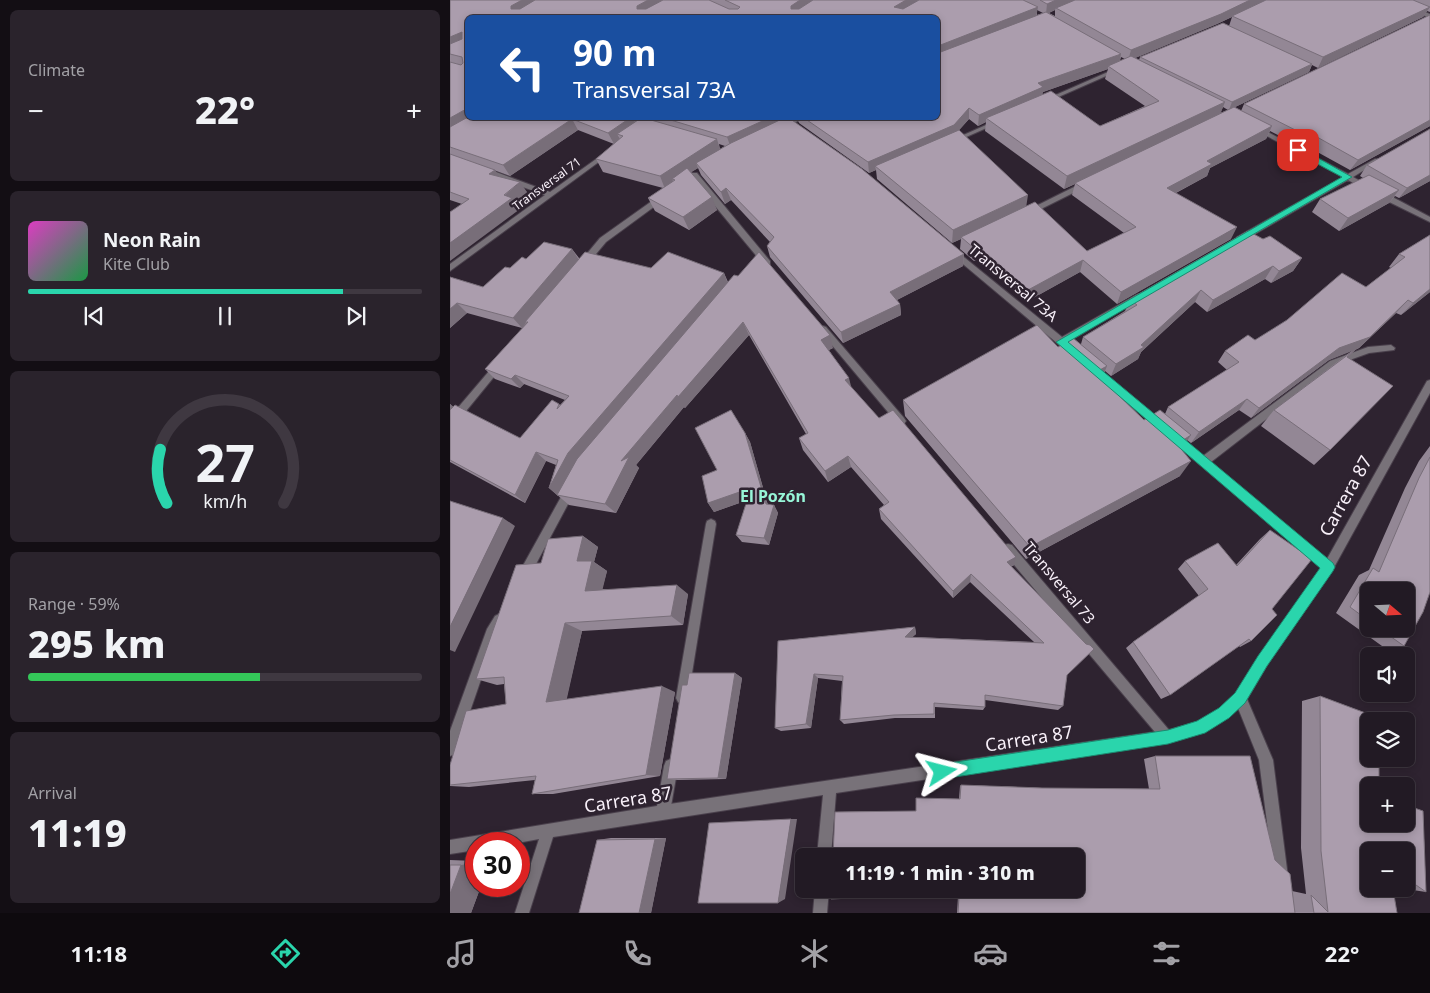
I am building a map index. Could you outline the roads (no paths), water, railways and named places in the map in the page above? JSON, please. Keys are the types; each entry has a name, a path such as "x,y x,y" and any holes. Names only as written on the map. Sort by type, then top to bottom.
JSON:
{"street":[{"path":"1389,0 1430,17"},
{"path":"1421,22 1430,17"},
{"path":"1038,104 1128,65 1120,60"},
{"path":"774,131 794,126 799,120"},
{"path":"948,143 1002,120"},
{"path":"1246,123 1430,220"},
{"name":"Transversal 71","path":"452,264 614,149"},
{"path":"1230,245 1389,153"},
{"path":"478,168 551,195"},
{"path":"694,175 757,259 773,270"},
{"path":"1023,214 1095,180"},
{"path":"578,271 603,240 671,191"},
{"name":"Transversal 73A","path":"944,243 1328,567"},
{"path":"951,249 960,245"},
{"path":"1061,342 1146,293"},
{"path":"817,323 906,428"},
{"path":"1204,461 1333,363 1368,350 1391,348"},
{"path":"450,424 507,355"},
{"name":"Carrera 87","path":"450,847 663,812 830,789 1168,737 1200,728 1224,713 1240,698 1263,661 1328,567 1430,384"},
{"path":"519,583 574,483"},
{"path":"681,706 711,524"},
{"name":"Transversal 73","path":"1002,541 1168,737"},
{"path":"450,749 491,633 505,608"},
{"path":"1240,698 1266,760 1283,894"},
{"path":"663,812 673,754"},
{"path":"825,848 830,789"},
{"path":"522,913 548,832"},
{"path":"820,913 821,898"}],"district":[{"name":"El Pozón","path":"773,496"}]}
